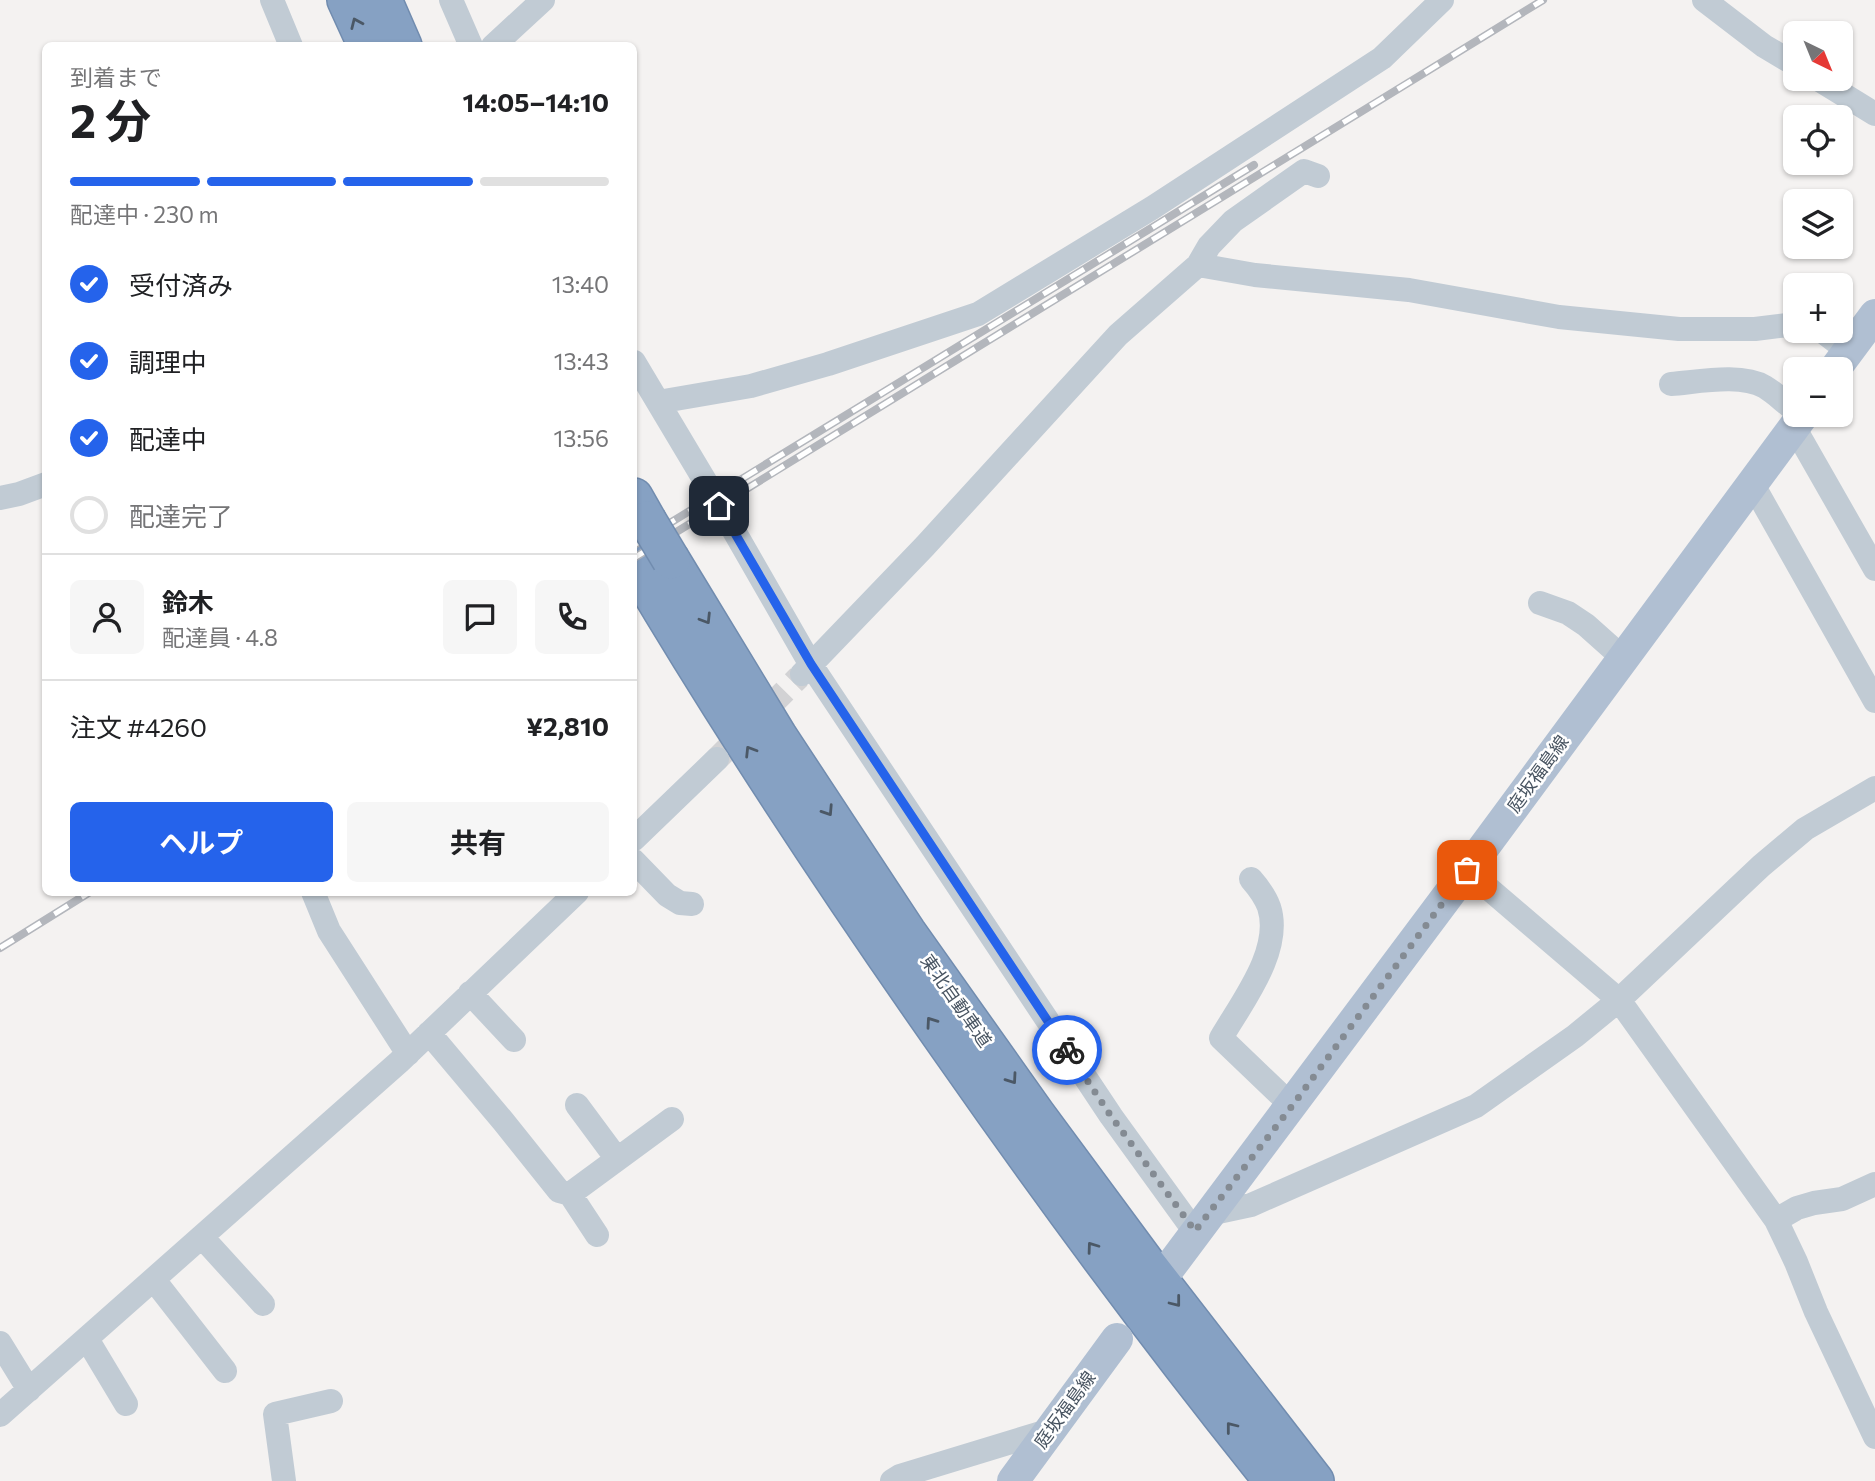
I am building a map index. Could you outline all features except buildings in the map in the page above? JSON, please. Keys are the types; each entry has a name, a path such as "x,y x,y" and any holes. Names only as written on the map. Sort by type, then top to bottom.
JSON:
{"highway":[{"path":"346,0 365,42"},
{"path":"383,0 401,42"},
{"name":"東北自動車道","path":"640,509 649,568 754,757 880,948 1007,1130 1124,1290 1273,1481"},
{"name":"東北自動車道","path":"649,568 778,736 907,932 1036,1114 1146,1263 1315,1481"}],"main road":[{"path":"1844,357 1875,315"},
{"name":"庭坂福島線","path":"1170,1267 1467,870 1792,427"},
{"name":"庭坂福島線","path":"1013,1481 1118,1339"}],"street":[{"path":"272,0 289,42"},
{"path":"451,0 469,42"},
{"path":"497,42 543,0"},
{"path":"658,402 751,386 828,364 978,314 1152,208 1382,58 1441,0"},
{"path":"1704,0 1783,57"},
{"path":"1838,91 1875,114"},
{"path":"805,671 925,546 1118,335 1198,265 1209,246 1233,221 1304,171 1318,176"},
{"path":"1198,265 1255,275 1409,290 1559,317 1679,329 1755,329 1783,326"},
{"path":"637,367 805,671 1111,1116 1202,1223 1251,1205 1476,1106 1575,1036 1619,1000 1761,866 1805,829 1875,788"},
{"path":"1671,384 1747,381 1763,386 1783,403"},
{"path":"1804,427 1875,569"},
{"path":"1752,482 1875,701"},
{"path":"0,498 42,485"},
{"path":"1540,604 1568,613 1586,625 1623,658"},
{"path":"637,836 717,759"},
{"path":"637,864 667,895 680,904 692,904"},
{"path":"1467,870 1619,1000 1776,1220 1875,1437"},
{"path":"1251,879 1269,907 1269,951 1221,1038 1292,1106"},
{"path":"315,896 329,931 408,1054"},
{"path":"0,1415 408,1054 573,896"},
{"path":"470,993 514,1040"},
{"path":"429,1033 559,1191 570,1194 597,1235"},
{"path":"578,1104 617,1158"},
{"path":"570,1194 672,1119"},
{"path":"1776,1220 1797,1208 1842,1199 1875,1184"},
{"path":"202,1237 263,1304"},
{"path":"154,1280 225,1371"},
{"path":"87,1339 126,1404"},
{"path":"0,1343 29,1391"},
{"path":"284,1481 275,1414 331,1401"},
{"path":"892,1481 900,1476 1051,1430"}],"tunnel":[{"path":"717,759 799,677"}],"railway":[{"path":"637,556 1543,0"},
{"path":"637,543 1254,165"},
{"path":"0,948 84,896"}],"way so far":[{"path":"1067,1050 1111,1116 1195,1231 1292,1106 1467,870"}],"route":[{"path":"719,506 811,664 1067,1050"}]}
